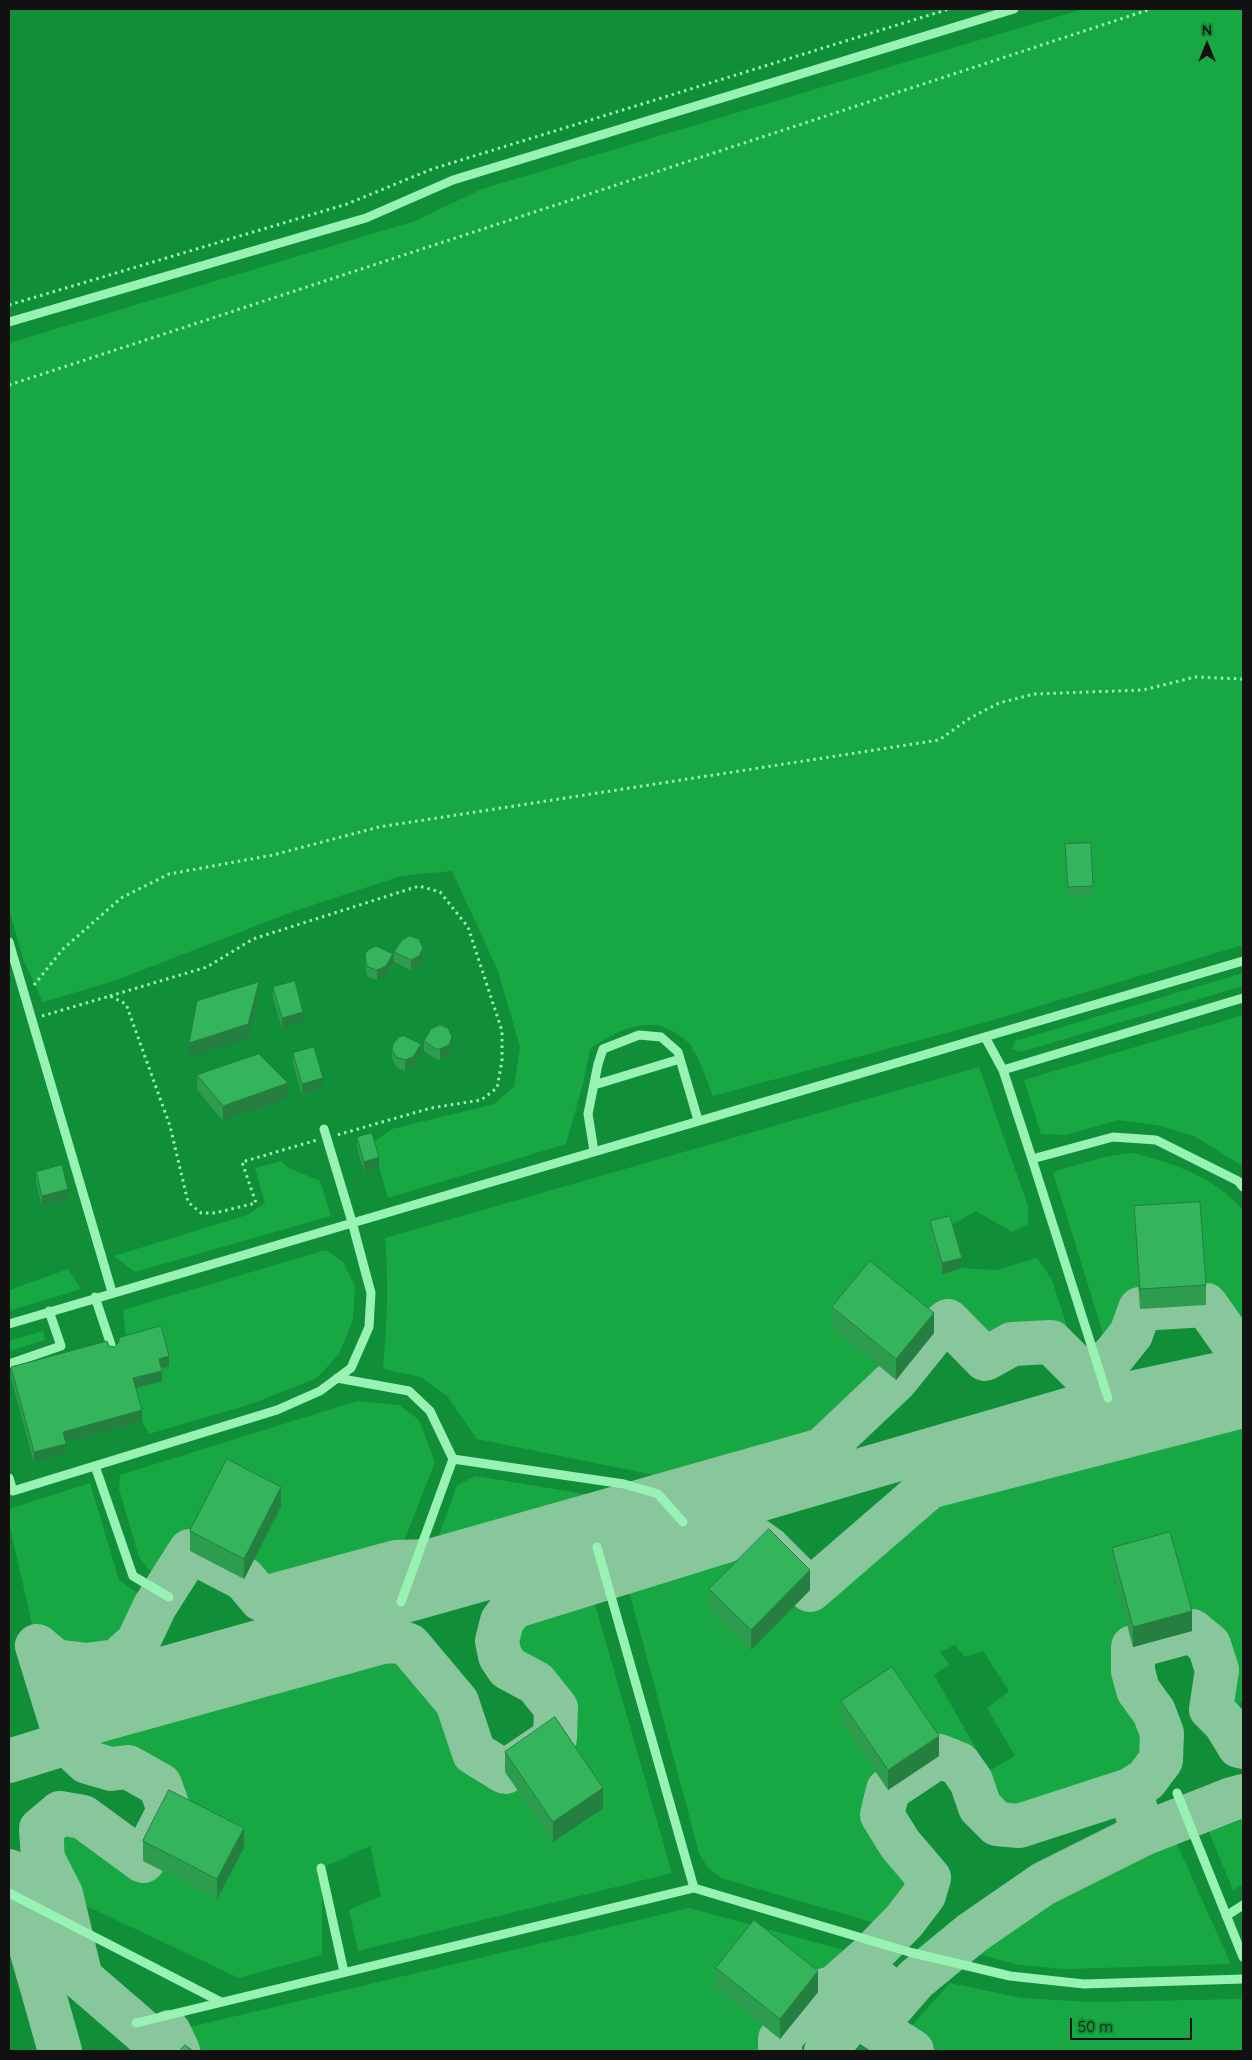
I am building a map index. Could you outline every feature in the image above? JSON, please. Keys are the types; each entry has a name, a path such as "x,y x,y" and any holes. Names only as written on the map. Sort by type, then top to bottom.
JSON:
{"lane":[{"path":"9,322 366,218 453,180 1014,9"},
{"path":"9,942 112,1292"},
{"path":"9,1324 95,1297 1243,960"},
{"path":"1003,1070 1243,998"},
{"path":"594,1151 588,1114 603,1049 639,1036 661,1037 678,1052 698,1120"},
{"path":"985,1037 1003,1070 1108,1398"},
{"path":"594,1085 680,1059"},
{"path":"9,1478 11,1491 276,1410 320,1391 351,1368 369,1327 371,1293 325,1133"},
{"path":"1032,1159 1113,1136 1156,1140 1238,1181 1243,1187"},
{"path":"95,1297 112,1352"},
{"path":"9,1364 61,1346 49,1311"},
{"path":"337,1378 409,1391 430,1411 453,1459 401,1602"},
{"path":"453,1459 624,1484 658,1494 683,1522"},
{"path":"95,1466 133,1576 170,1598"},
{"path":"596,1547 694,1888"},
{"path":"1176,1793 1243,1957"},
{"path":"322,1868 344,1972"},
{"path":"136,2023 694,1888 909,1952 1010,1976 1084,1984 1243,1979"},
{"path":"9,1893 221,2002"},
{"path":"1226,1916 1243,1905"}],"path":[{"path":"9,385 1151,9"},
{"path":"25,996 63,949 122,898 169,874 273,855 379,827 939,740 970,718 999,703 1034,694 1143,690 1195,677 1243,679"},
{"path":"32,1019 110,996 207,968 254,939 419,886 440,892 468,927 502,1031 502,1061 496,1088 481,1100 431,1108 325,1133 242,1162 256,1203 215,1213 202,1213 188,1202 170,1126 126,1004 110,996"}],"green space":[{"path":"1083,9 1243,9 1243,945 983,1023 713,1096 700,1062 688,1042 666,1028 655,1025 632,1027 621,1031 590,1049 583,1084 566,1144 388,1198 372,1143 392,1129 494,1104 514,1087 520,1047 498,971 452,871 401,876 292,912 114,981 43,1002 23,959 9,909 9,343 415,221 482,189"},
{"path":"1243,973 1243,986 1021,1052 1012,1049 1015,1041"},
{"path":"1243,1015 1243,1166 1194,1136 1157,1125 1118,1120 1066,1135 1041,1134 1024,1080"},
{"path":"979,1067 1028,1206 1028,1224 1012,1232 976,1211 950,1226 931,1232 942,1273 962,1268 996,1270 1037,1258 1052,1280 1082,1373 1051,1342 1012,1344 985,1359 948,1321 934,1333 832,1327 896,1380 822,1450 698,1484 477,1439 447,1396 421,1377 383,1369 387,1304 385,1238"},
{"path":"1132,1153 1162,1161 1193,1173 1221,1189 1243,1211 1243,1318 1235,1346 1206,1305 1200,1222 1135,1227 1140,1309 1131,1334 1111,1359 1053,1172 1104,1157"},
{"path":"281,1161 289,1168 320,1181 331,1216 135,1272 114,1256 247,1215 265,1203 255,1168"},
{"path":"326,1250 343,1262 355,1286 353,1320 339,1354 317,1378 254,1403 149,1434 142,1421 131,1381 151,1384 162,1381 159,1369 169,1366 127,1346 123,1310"},
{"path":"68,1269 81,1289 9,1311 9,1290"},
{"path":"43,1331 45,1340 9,1351 9,1341"},
{"path":"357,1401 399,1405 419,1420 435,1462 396,1562 261,1599 244,1579 190,1551 171,1580 149,1570 139,1557 119,1489 120,1475"},
{"path":"1243,1406 1243,1700 1225,1723 1211,1709 1217,1670 1209,1645 1192,1631 1170,1553 1112,1568 1133,1647 1133,1671 1138,1690 1154,1712 1162,1733 1161,1760 1146,1780 1130,1790 1019,1826 997,1824 980,1807 971,1781 1015,1756 987,1708 1009,1691 983,1651 965,1657 955,1645 940,1652 949,1665 934,1675 975,1747 959,1764 939,1756 892,1687 888,1790 882,1815 900,1844 929,1878 924,1895 905,1920 885,1926 721,1878 708,1868 699,1853 624,1572 748,1534 769,1549 751,1650 810,1590 929,1487"},
{"path":"476,1476 633,1502 430,1561 457,1485"},
{"path":"90,1483 119,1580 155,1606 138,1642 117,1661 86,1665 55,1661 37,1646 9,1523 9,1509"},
{"path":"589,1583 672,1873 358,1951 349,1910 381,1896 370,1846 322,1868 322,1955 239,1978 61,1894 43,1859 41,1829 60,1813 83,1817 143,1861 217,1899 243,1848 169,1810 156,1776 128,1767 111,1769 87,1762 67,1743 81,1726 382,1642 397,1641 409,1645 457,1702 474,1753 505,1772 553,1842 603,1808 555,1738 556,1708 536,1683 508,1668 500,1656 497,1641 502,1621 513,1607"},
{"path":"1243,1815 1243,1884 1233,1890 1206,1825"},
{"path":"1176,1842 1231,1964 1065,1969 1019,1965 978,1954 1026,1918 1083,1880"},
{"path":"689,1908 869,1957 835,1987 818,1992 754,1941 780,2039 780,2051 178,2051 169,2032"},
{"path":"950,1983 1022,1998 1091,2002 1243,1999 1243,2051 912,2051 898,2041"}],"building":[{"path":"1091,843 1093,886 1068,887 1065,844"},
{"path":"410,936 419,939 423,948 419,956 411,960 394,952 402,940"},
{"path":"376,946 393,954 386,966 377,970 368,967 365,954"},
{"path":"295,981 303,1012 282,1018 273,987"},
{"path":"259,982 248,1024 189,1043 197,1001"},
{"path":"440,1025 448,1028 452,1037 449,1045 436,1049 424,1041 431,1029"},
{"path":"404,1036 421,1044 413,1057 405,1060 396,1057 392,1049 393,1044 399,1037"},
{"path":"314,1047 323,1078 302,1084 293,1053"},
{"path":"259,1054 288,1083 223,1106 197,1075"},
{"path":"372,1133 379,1157 364,1162 357,1137"},
{"path":"62,1165 68,1189 42,1196 36,1172"},
{"path":"1200,1202 1206,1285 1140,1289 1134,1206"},
{"path":"950,1216 962,1258 942,1263 930,1221"},
{"path":"870,1261 934,1313 896,1359 832,1307"},
{"path":"161,1326 169,1356 159,1359 162,1371 133,1378 142,1410 63,1432 66,1444 34,1452 11,1367 107,1341 109,1346 114,1347 119,1342 119,1338"},
{"path":"227,1459 281,1487 244,1559 190,1531"},
{"path":"769,1529 810,1570 751,1630 709,1589"},
{"path":"1170,1532 1192,1611 1133,1627 1112,1548"},
{"path":"892,1667 939,1736 888,1770 841,1701"},
{"path":"555,1717 603,1788 553,1822 505,1752"},
{"path":"169,1790 244,1828 217,1879 143,1841"},
{"path":"754,1920 818,1971 780,2019 716,1968"},
{"path":"185,2045 193,2051 180,2051"}],"taxiway":[{"path":"1243,1343 1235,1346 1206,1305 1140,1309 1131,1334 1111,1359 1082,1373 1051,1342 1012,1344 985,1359 948,1321 934,1333 896,1380 822,1450 430,1561 396,1562 261,1599 244,1579 190,1551 155,1606 138,1642 117,1661 86,1665 55,1661 37,1646 67,1743 81,1726 100,1720 382,1642 397,1641 409,1645 457,1702 474,1753 505,1772 555,1738 556,1708 536,1683 508,1668 500,1656 497,1641 502,1621 513,1607 748,1534 769,1549 810,1590 929,1487 1243,1406"},
{"path":"91,1689 597,1547 1108,1398 1243,1369"},
{"path":"1243,1747 1239,1746 1225,1723 1211,1709 1217,1670 1209,1645 1192,1631 1133,1647 1133,1671 1138,1690 1154,1712 1162,1733 1161,1760 1146,1780 1130,1790 1143,1834 1243,1796"},
{"path":"9,1761 67,1743 87,1762 111,1769 128,1767 160,1785 169,1810 143,1861 83,1817 60,1813 41,1829 43,1859 61,1894 81,1978 154,2041 169,2032 178,2051"},
{"path":"780,2051 780,2039 818,1992 835,1987 869,1957 905,1920 924,1895 929,1878 900,1844 882,1815 888,1790 939,1756 959,1764 971,1781 980,1807 997,1824 1019,1826 1130,1790 1143,1834 1043,1884 972,1933 916,1979 874,2027 912,2051"},
{"path":"9,1871 60,2051"},
{"path":"826,2051 881,1983"}]}
